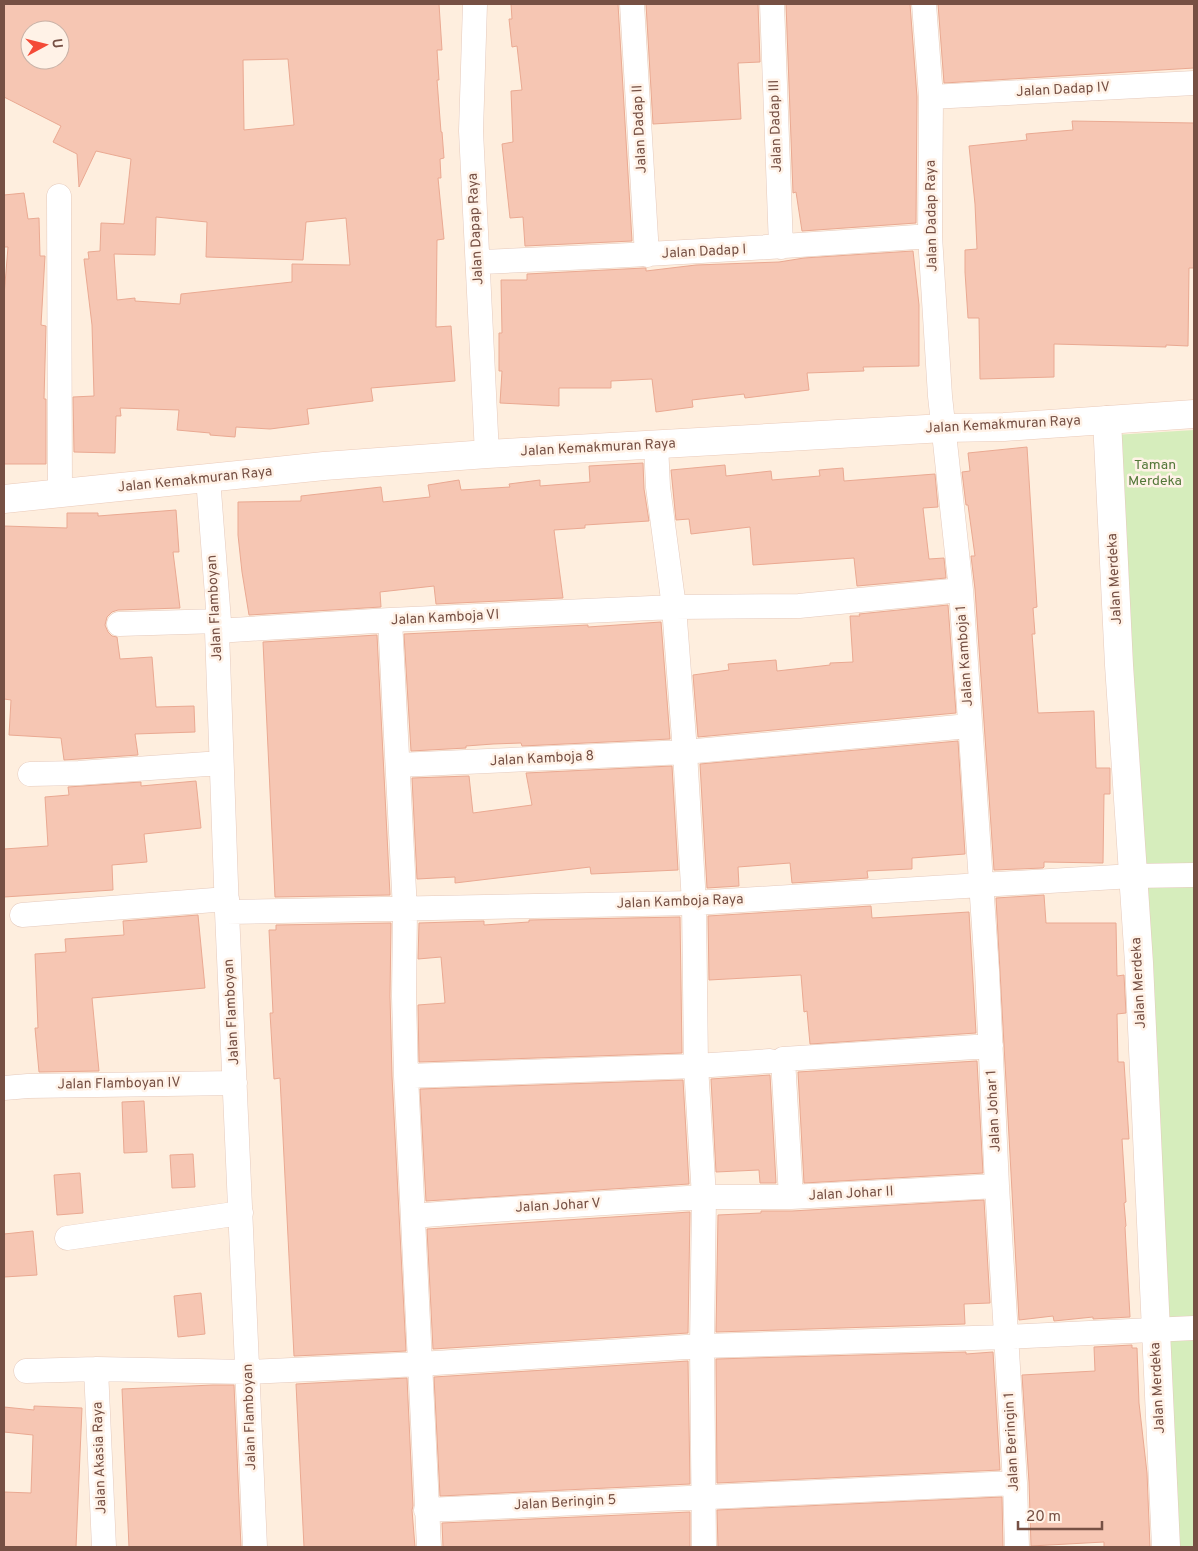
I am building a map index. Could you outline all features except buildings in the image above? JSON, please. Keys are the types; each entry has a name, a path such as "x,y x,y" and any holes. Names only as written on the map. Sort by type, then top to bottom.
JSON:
{"main road":[{"name":"Jalan Kemakmuran Raya","path":"4,499 324,466 487,454 944,428 1004,427 1194,414"},
{"name":"Jalan Merdeka","path":"1107,420 1119,665 1139,963 1166,1547"}],"street":[{"name":"Jalan Dapap Raya","path":"475,4 471,131 487,454"},
{"name":"Jalan Dadap II","path":"632,4 647,255"},
{"name":"Jalan Dadap III","path":"772,4 781,247"},
{"name":"Jalan Dadap Raya","path":"924,4 931,97 930,236 940,396 944,428"},
{"name":"Jalan Dadap IV","path":"931,97 1194,83"},
{"path":"59,196 60,494"},
{"name":"Jalan Dadap I","path":"478,262 647,255 930,236"},
{"name":"Jalan Kamboja 1","path":"944,428 960,590 981,885"},
{"path":"656,444 658,487 674,607 694,903 696,1066 704,1197 702,1346 704,1547"},
{"name":"Jalan Flamboyan","path":"208,478 218,626 221,763 255,1547"},
{"name":"Jalan Kamboja VI","path":"119,624 218,626 674,607 799,606 960,590"},
{"path":"390,620 405,910 404,996 406,1076 429,1547"},
{"name":"Jalan Kamboja 8","path":"398,765 685,752 969,726"},
{"path":"30,774 79,773 221,763"},
{"name":"Jalan Kamboja Raya","path":"22,915 227,906 405,910 694,903 1133,876 1194,875"},
{"name":"Jalan Johar 1","path":"981,885 988,970 997,1186 1007,1337"},
{"path":"791,1197 783,1059 991,1046"},
{"path":"406,1076 696,1066 770,1060"},
{"name":"Jalan Flamboyan IV","path":"4,1088 235,1082"},
{"name":"Jalan Johar II","path":"704,1197 791,1197 997,1186"},
{"name":"Jalan Johar V","path":"413,1216 704,1197"},
{"path":"67,1238 241,1213"},
{"path":"26,1371 96,1369 248,1372 420,1364 702,1346 1007,1337 1194,1328"},
{"name":"Jalan Beringin 1","path":"1007,1337 1017,1547"},
{"name":"Jalan Akasia Raya","path":"96,1369 104,1547"},
{"name":"Jalan Beringin 5","path":"426,1510 1015,1483"}],"green space":[{"name":"Taman Merdeka","path":"1194,430 1194,1547 1174,1547 1114,435"}]}
